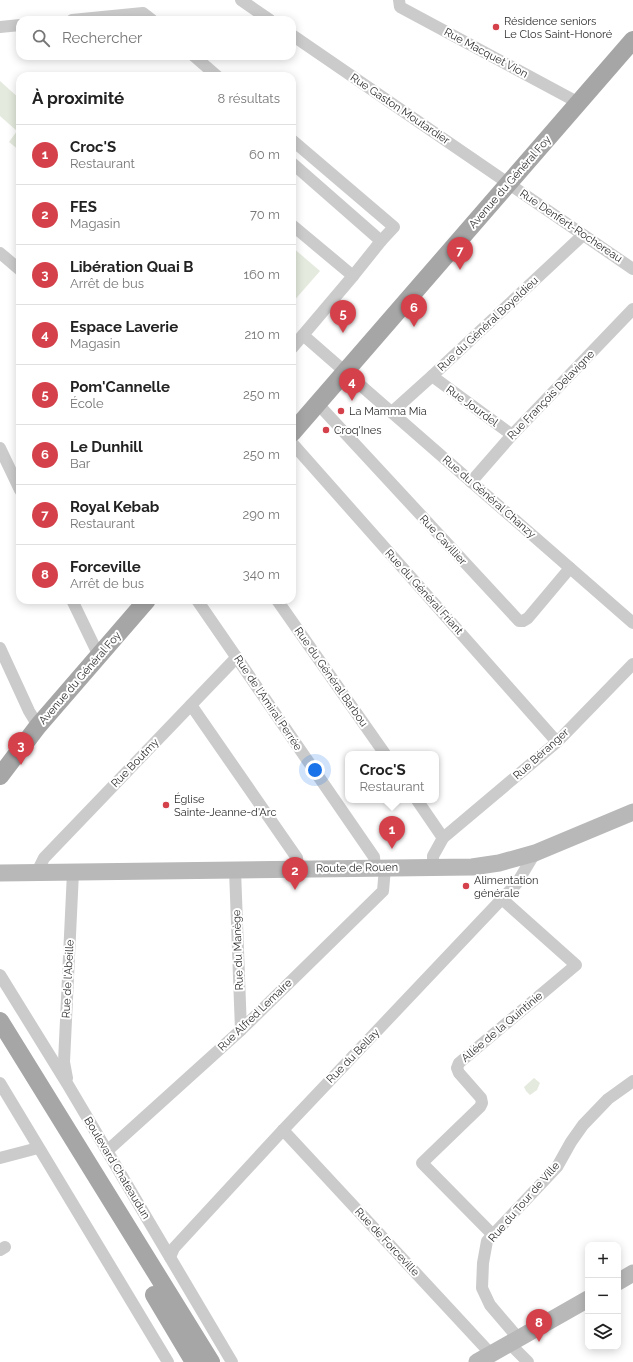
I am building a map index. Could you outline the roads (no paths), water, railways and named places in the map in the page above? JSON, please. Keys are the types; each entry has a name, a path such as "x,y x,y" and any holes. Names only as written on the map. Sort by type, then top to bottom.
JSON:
{"main road":[{"name":"Avenue du Général Foy","path":"296,428 633,40"},
{"name":"Avenue du Général Foy","path":"0,776 38,726 144,604"},
{"name":"Route de Rouen","path":"0,873 472,867 499,863 535,853 633,812"},
{"name":"Boulevard Chateaudun","path":"0,1021 211,1362"},
{"path":"0,1041 194,1362"},
{"path":"621,1280 633,1273"},
{"path":"484,1358 585,1301"}],"street":[{"path":"241,0 264,16"},
{"name":"Rue Macquet Vion","path":"399,0 400,7 579,103"},
{"path":"113,16 143,13 147,16"},
{"path":"0,27 16,25"},
{"name":"Rue Gaston Moutardier","path":"296,38 509,184"},
{"path":"199,60 212,72"},
{"path":"296,143 394,227 296,343"},
{"path":"296,167 381,241"},
{"name":"Rue Denfert-Rochereau","path":"509,184 633,269"},
{"path":"296,228 353,276"},
{"name":"Rue du Général Boyeldieu","path":"392,412 583,235"},
{"path":"0,253 16,267"},
{"name":"Rue François Delavigne","path":"471,482 512,435 633,309"},
{"name":"Rue du Général Chanzy","path":"303,335 633,623"},
{"name":"Rue Jourdel","path":"432,376 512,435"},
{"name":"Rue Cavillier","path":"317,403 518,621 523,621 528,618 570,568"},
{"path":"0,448 16,482"},
{"name":"Rue du Général Friant","path":"296,448 557,742"},
{"path":"74,604 99,656"},
{"name":"Rue de l'Amiral Perrée","path":"200,604 380,868"},
{"name":"Rue du Général Barbou","path":"280,604 383,751"},
{"path":"0,648 29,711 38,726"},
{"name":"Rue Boutmy","path":"37,872 44,858 237,657"},
{"name":"Rue Béranger","path":"433,867 433,856 444,838 557,742 633,664"},
{"path":"191,705 297,858 298,869"},
{"path":"419,803 444,838"},
{"name":"Rue du Bellay","path":"170,1257 174,1248 283,1130 517,883 535,853"},
{"name":"Rue Alfred Lemaire","path":"107,1151 241,1030 383,891 380,868"},
{"name":"Rue du Manège","path":"235,870 241,1030"},
{"name":"Rue de l'Abeille","path":"68,1085 64,1062 73,872"},
{"name":"Allée de la Quintinie","path":"493,1235 422,1163 480,1107 482,1103 481,1098 459,1073 457,1068 460,1063 576,965 502,899"},
{"name":"Boulevard Chateaudun","path":"0,975 68,1085 232,1362"},
{"name":"Rue du Tour de Ville","path":"528,1362 490,1305 482,1288 483,1263 488,1241 557,1167 571,1142 584,1124 608,1099 633,1081"},
{"path":"0,1083 168,1362"},
{"name":"Rue de Forceville","path":"283,1130 484,1358"},
{"path":"0,1158 38,1148"}],"place":[{"name":"Résidence seniors Le Clos Saint-Honoré","path":"496,27"},
{"name":"Royal Kebab","path":"460,270"},
{"name":"Le Dunhill","path":"414,327"},
{"name":"Pom'Cannelle","path":"343,333"},
{"name":"Espace Laverie","path":"352,401"},
{"name":"La Mamma Mia","path":"341,411"},
{"name":"Croq'Ines","path":"326,430"},
{"name":"Libération Quai B","path":"21,765"},
{"name":"Église Sainte-Jeanne-d'Arc","path":"166,805"},
{"name":"Croc'S","path":"392,849"},
{"name":"Alimentation générale","path":"466,886"},
{"name":"FES","path":"295,890"},
{"name":"Forceville","path":"539,1342"}]}
